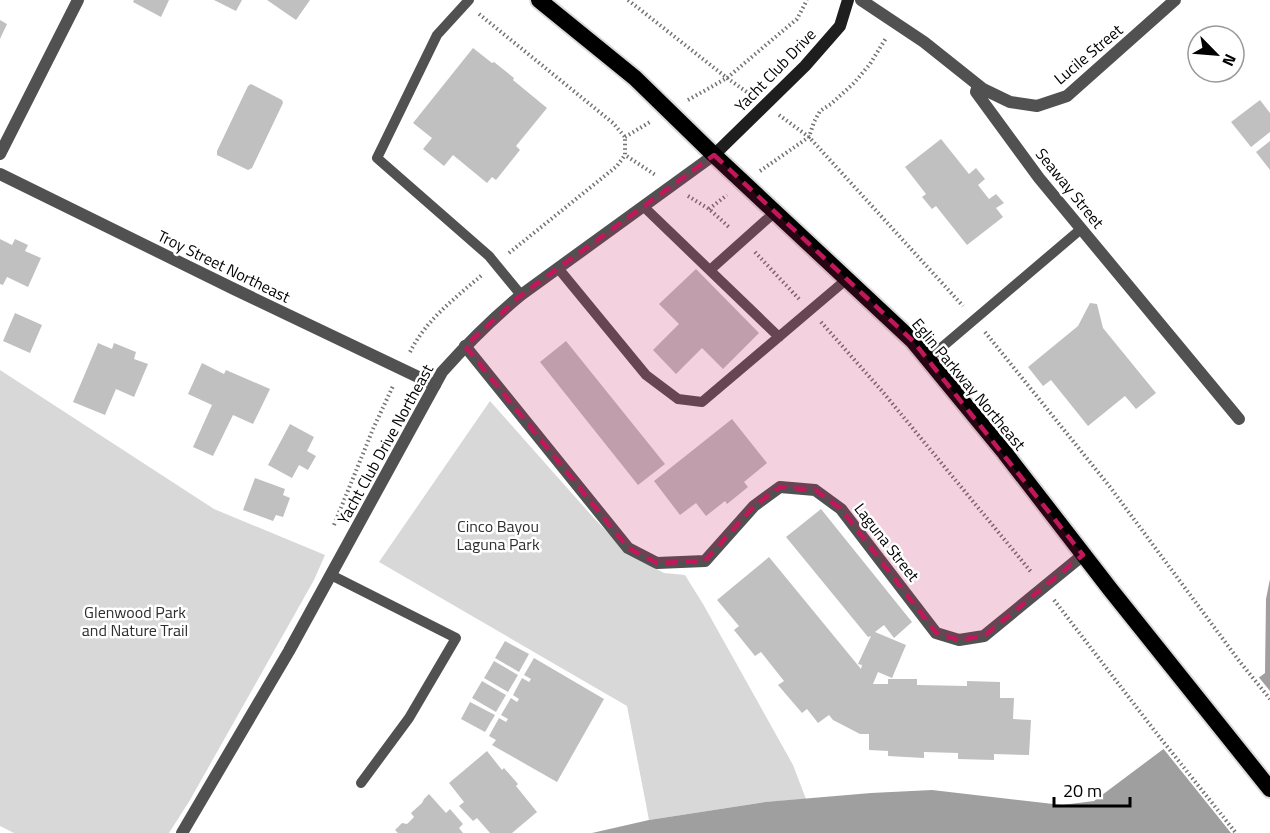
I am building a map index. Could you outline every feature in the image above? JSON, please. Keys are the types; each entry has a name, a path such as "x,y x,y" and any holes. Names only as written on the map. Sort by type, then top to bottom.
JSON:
{"highway":[{"name":"Eglin Parkway Northeast","path":"539,0 635,78 913,341 1005,453 1083,555 1270,789"}],"main road":[{"name":"Yacht Club Drive","path":"714,155 805,66 840,26 848,0"}],"street":[{"path":"0,154 78,0"},
{"name":"Seaway Street","path":"861,0 924,42 978,85 976,92 1039,178 1239,419"},
{"name":"Lucile Street","path":"978,85 1010,102 1038,106 1067,96 1175,0"},
{"name":"Yacht Club Drive Northeast","path":"182,833 289,651 442,372 492,319 521,295 714,155"},
{"name":"Troy Street Northeast","path":"0,174 241,293 435,385"},
{"name":"Laguna Street","path":"465,346 628,548 657,563 705,561 754,506 780,487 815,490 842,509 936,633 958,640 984,636 1083,555"}],"lane":[{"path":"467,2 437,35 377,158 489,256 521,295"},
{"path":"643,206 779,337"},
{"path":"710,270 775,212"},
{"path":"928,359 1081,229"},
{"path":"558,268 646,375 678,399 702,402 847,279"},
{"path":"331,575 456,638 409,718 361,783"}],"path":[{"path":"628,0 727,78 809,137 974,319 1110,487 1270,699"},
{"path":"625,137 727,78 797,19 807,0"},
{"path":"467,2 613,123 625,137 625,155 709,209 743,240 811,310 882,391 1043,587 1236,833"},
{"path":"709,209 809,137 820,111 854,83 870,64 896,24"}],"highlighted area":[{"path":"714,155 913,341 1083,555 984,636 959,640 936,633 841,509 815,490 780,487 754,506 705,561 657,563 628,548 465,346 521,295"}],"green space":[{"name":"Glenwood Park and Nature Trail","path":"0,370 214,509 325,555 314,580 190,800 169,833 14,833 0,826"},
{"name":"Cinco Bayou Laguna Park","path":"490,401 627,553 664,573 685,575 793,765 806,799 765,802 649,820 627,706 379,562"}],"shaded area":[{"path":"1270,579 1270,833 592,833 649,820 765,802 871,793 932,790 1062,805 1094,801 1265,673 1266,599"}],"pier":[{"path":"1257,675 1270,691 1270,833 1231,833 1162,747"}],"building":[{"path":"134,0 169,0 161,17 133,2"},
{"path":"214,0 242,0 236,11"},
{"path":"267,0 310,0 296,20"},
{"path":"0,20 7,24 0,39"},
{"path":"473,48 514,78 513,80 547,108 516,146 520,150 496,180 492,177 487,183 453,155 444,166 423,149 432,138 413,123"},
{"path":"251,84 282,100 283,103 252,168 248,170 217,155 217,151"},
{"path":"1260,100 1270,113 1270,132 1251,147 1231,122"},
{"path":"941,139 969,174 976,168 985,179 978,185 989,199 996,194 1004,203 996,208 1003,217 967,245 936,206 932,209 922,197 926,194 905,167"},
{"path":"1270,141 1270,170 1256,152"},
{"path":"0,239 12,245 15,239 28,245 25,251 41,258 28,287 7,277 3,285 0,284"},
{"path":"696,269 759,333 723,369 702,348 676,374 653,350 679,324 659,304"},
{"path":"1090,303 1097,304 1103,328 1156,393 1136,409 1125,396 1088,426 1051,380 1043,386 1028,367 1078,326"},
{"path":"15,313 42,325 30,353 3,341"},
{"path":"566,341 665,464 638,485 540,362"},
{"path":"98,343 112,349 114,343 136,352 134,359 148,364 134,397 116,389 105,415 73,402"},
{"path":"202,363 224,374 226,370 270,389 253,424 233,415 213,456 193,447 212,405 188,394"},
{"path":"732,419 767,463 744,482 748,487 727,504 725,501 706,516 696,503 680,515 654,481"},
{"path":"290,424 314,437 307,451 316,456 308,470 299,465 292,478 268,465"},
{"path":"255,478 285,489 283,495 290,498 283,517 276,515 273,521 243,510"},
{"path":"821,509 912,622 894,638 884,625 875,632 906,645 892,678 878,672 873,684 888,684 888,679 917,679 917,685 967,686 967,681 1000,682 1000,698 1014,698 1013,719 1031,720 1029,755 994,754 994,760 958,759 958,753 924,752 924,758 888,756 888,751 869,750 869,734 860,734 833,720 829,715 818,723 807,709 802,713 778,685 784,681 761,652 755,656 734,630 739,626 717,600 769,557 861,669 862,665 858,664 871,636 868,637 786,537"},
{"path":"505,641 529,654 519,672 495,658"},
{"path":"534,658 604,699 557,782 492,745 496,740 489,736 499,718 506,722 508,719 501,715 511,698 517,702 519,699 513,695 522,678 529,682 531,679 524,675"},
{"path":"494,661 518,675 508,692 484,678"},
{"path":"482,681 506,695 496,712 472,698"},
{"path":"470,702 495,715 485,732 461,719"},
{"path":"487,751 502,770 504,768 518,784 516,786 537,812 512,833 490,833 477,818 473,821 459,806 464,802 449,783"},
{"path":"429,794 446,813 450,809 463,824 459,828 463,833 398,833 395,830 402,823 407,824 414,817 411,813"}]}
